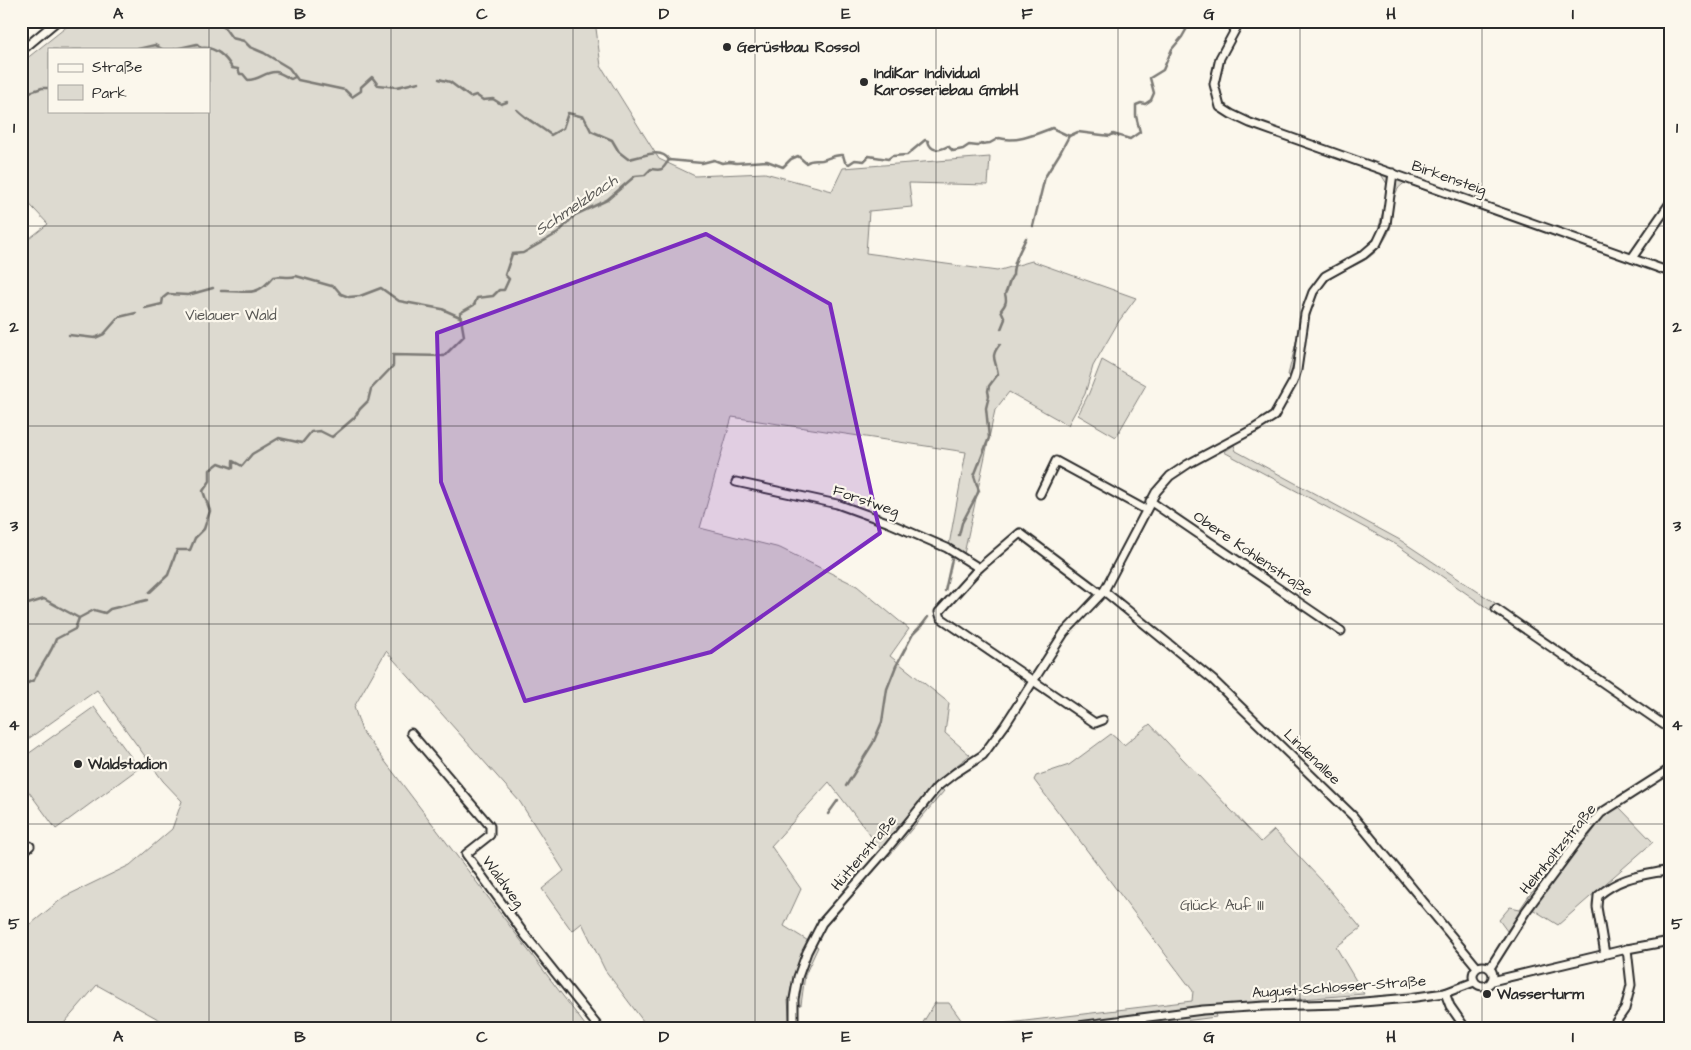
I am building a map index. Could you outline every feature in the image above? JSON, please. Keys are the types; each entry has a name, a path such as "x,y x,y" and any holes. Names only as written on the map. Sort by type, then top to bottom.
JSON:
{"street":[{"path":"21,52 57,21"},
{"name":"Birkensteig","path":"1240,21 1220,58 1214,84 1220,107 1231,114 1250,123 1670,272"},
{"path":"1034,682 1064,633 1103,592 1150,501 1170,476 1274,416 1293,382 1305,314 1313,292 1325,276 1363,255 1377,243 1386,224 1393,173"},
{"path":"1632,258 1670,203"},
{"path":"1040,494 1056,461 1146,510"},
{"name":"Forstweg","path":"736,482 837,504 887,522 947,548 979,568"},
{"name":"Obere Kohlenstraße","path":"1150,501 1341,631"},
{"path":"1103,592 1020,534 979,568 939,612 941,618 1095,723 1103,720"},
{"name":"Lindenallee","path":"1103,592 1213,680 1353,816 1477,967"},
{"path":"1496,609 1670,729"},
{"name":"Hüttenstraße","path":"794,1029 794,999 798,978 807,952 822,923 886,850 937,787 983,755 1034,682"},
{"name":"Waldweg","path":"411,733 490,826 490,835 466,854 525,935 600,1029"},
{"name":"Helmholtzstraße","path":"1490,968 1526,911 1601,813 1670,769"},
{"path":"21,854 30,846"},
{"path":"1605,954 1597,907 1598,896 1623,880 1670,870"},
{"path":"1492,981 1493,974 1490,968 1484,966 1477,967 1473,972 1474,982 1484,987 1492,981 1627,949 1670,941"},
{"path":"1611,1029 1625,1009 1631,985 1627,949"},
{"name":"August-Schlosser-Straße","path":"1055,1029 1203,1010 1341,1004 1445,993 1474,982"},
{"path":"1445,993 1450,1006 1466,1029"}],"highlighted area":[{"path":"706,234 830,304 880,533 711,652 525,701 441,482 437,333"}],"green space":[{"name":"Vielauer Wald","path":"74,21 595,21 601,66 659,159 695,176 765,173 832,191 843,168 990,157 988,185 909,183 912,207 869,211 866,253 997,271 1032,261 1136,298 1119,321 1093,366 1085,394 1068,425 1009,392 995,410 964,554 949,545 966,452 732,417 700,528 780,548 857,586 909,629 890,656 949,703 945,733 970,755 934,783 944,791 889,856 880,848 829,782 771,846 801,889 784,926 818,947 805,975 801,1005 788,1000 790,1026 773,1029 649,1029 605,970 582,923 572,931 542,889 564,871 520,802 386,651 354,707 362,731 588,1029 176,1029 97,985 59,1029 38,1029 21,1023 21,932 64,897 130,865 172,829 182,801 163,781 97,690 21,744 21,245 48,224 21,195 21,63"},
{"path":"1379,171 1407,182 1397,190 1393,202 1389,231 1380,247 1372,255 1338,274 1323,285 1314,302 1305,335 1298,378 1288,375 1309,290 1326,271 1361,251 1377,235 1386,199 1387,184"},
{"path":"1102,360 1146,385 1116,437 1078,415"},
{"path":"1234,445 1236,451 1400,540 1498,605 1493,612 1397,545 1224,452"},
{"name":"Waldstadion","path":"94,707 139,768 56,829 21,781 21,759"},
{"name":"Glück Auf III","path":"1150,724 1261,842 1274,830 1323,882 1361,928 1336,947 1364,994 1213,1006 1216,1017 1121,1029 919,1029 935,1003 949,1003 967,1028 1192,1001 1193,991 1034,780 1036,776 1069,765 1111,734 1124,745"},
{"path":"1619,807 1653,842 1558,925 1534,910 1522,911 1507,931 1499,920 1510,907 1520,909 1575,828 1588,838 1604,816"}],"waterway":[{"path":"214,21 224,27 232,38 244,41 250,47 289,68 298,80 345,90 352,97 361,91 361,87 372,77 378,85 397,87 419,82"},
{"name":"Schmelzbach","path":"149,593 168,575 177,550 190,550 195,538 204,529 210,511 203,491 210,481 210,470 219,463 233,468 233,461 242,466 252,454 279,438 302,443 311,432 320,431 332,437 354,418 368,401 371,389 393,366 393,355 444,356 464,336 460,313 474,305 477,298 493,296 499,290 504,290 509,279 505,275 512,254 523,253 558,233 575,215 607,200 635,176 645,175 651,169 662,169 669,160 702,163 714,160 722,163 767,161 783,167 791,159 798,156 806,163 843,155 845,162 849,164 855,160 864,161 869,156 888,159 892,156 907,155 925,140 928,141 933,149 939,150 948,146 953,151 963,149 969,145 978,146 990,143 999,138 1013,139 1026,137 1052,128 1069,136 1078,132 1110,136 1113,134 1130,139 1140,132 1136,116 1136,105 1145,104 1151,100 1154,93 1150,78 1163,70 1172,49 1182,37 1191,21"},
{"path":"179,48 197,44 201,48"},
{"path":"142,48 155,45 160,48"},
{"path":"201,48 206,48"},
{"path":"210,49 223,56 232,68 238,69 240,74 243,74 248,80 256,79 272,72 280,73 291,79 295,77"},
{"path":"439,79 450,82 470,97 476,95 483,100 493,99 501,104 507,102"},
{"path":"21,95 42,88 48,88"},
{"path":"517,110 551,135 563,128 568,113 584,117 591,131 612,140 619,152 628,159 656,153 665,156 669,160"},
{"path":"1033,226 1045,177 1069,136"},
{"path":"1001,329 1005,319 1001,310 1006,302 1005,294 1013,275 1016,260 1026,238"},
{"path":"221,291 250,292 261,288 273,277 296,276 335,287 341,294 349,297 360,296 381,288 399,301 442,309 460,317"},
{"path":"145,308 162,304 163,298 168,294 188,295 213,288"},
{"path":"69,335 95,338 104,334 119,317 136,313"},
{"path":"959,535 962,523 979,491 974,476 989,438 986,408 989,386 998,374 994,356 1000,344"},
{"path":"945,591 952,559"},
{"path":"21,604 44,599 79,618"},
{"name":"Schmelzbach","path":"21,686 34,680 56,639 75,629 79,618 94,610 105,613 110,609 147,600"},
{"path":"846,786 873,743 882,722 887,689 896,666 913,634 928,617"},
{"path":"828,814 838,800"}],"place":[{"name":"Gerüstbau Rossol","path":"727,47"},
{"name":"IndiKar Individual Karosseriebau GmbH","path":"864,82"},
{"name":"Waldstadion","path":"78,764"},
{"name":"Wasserturm","path":"1487,994"}]}
